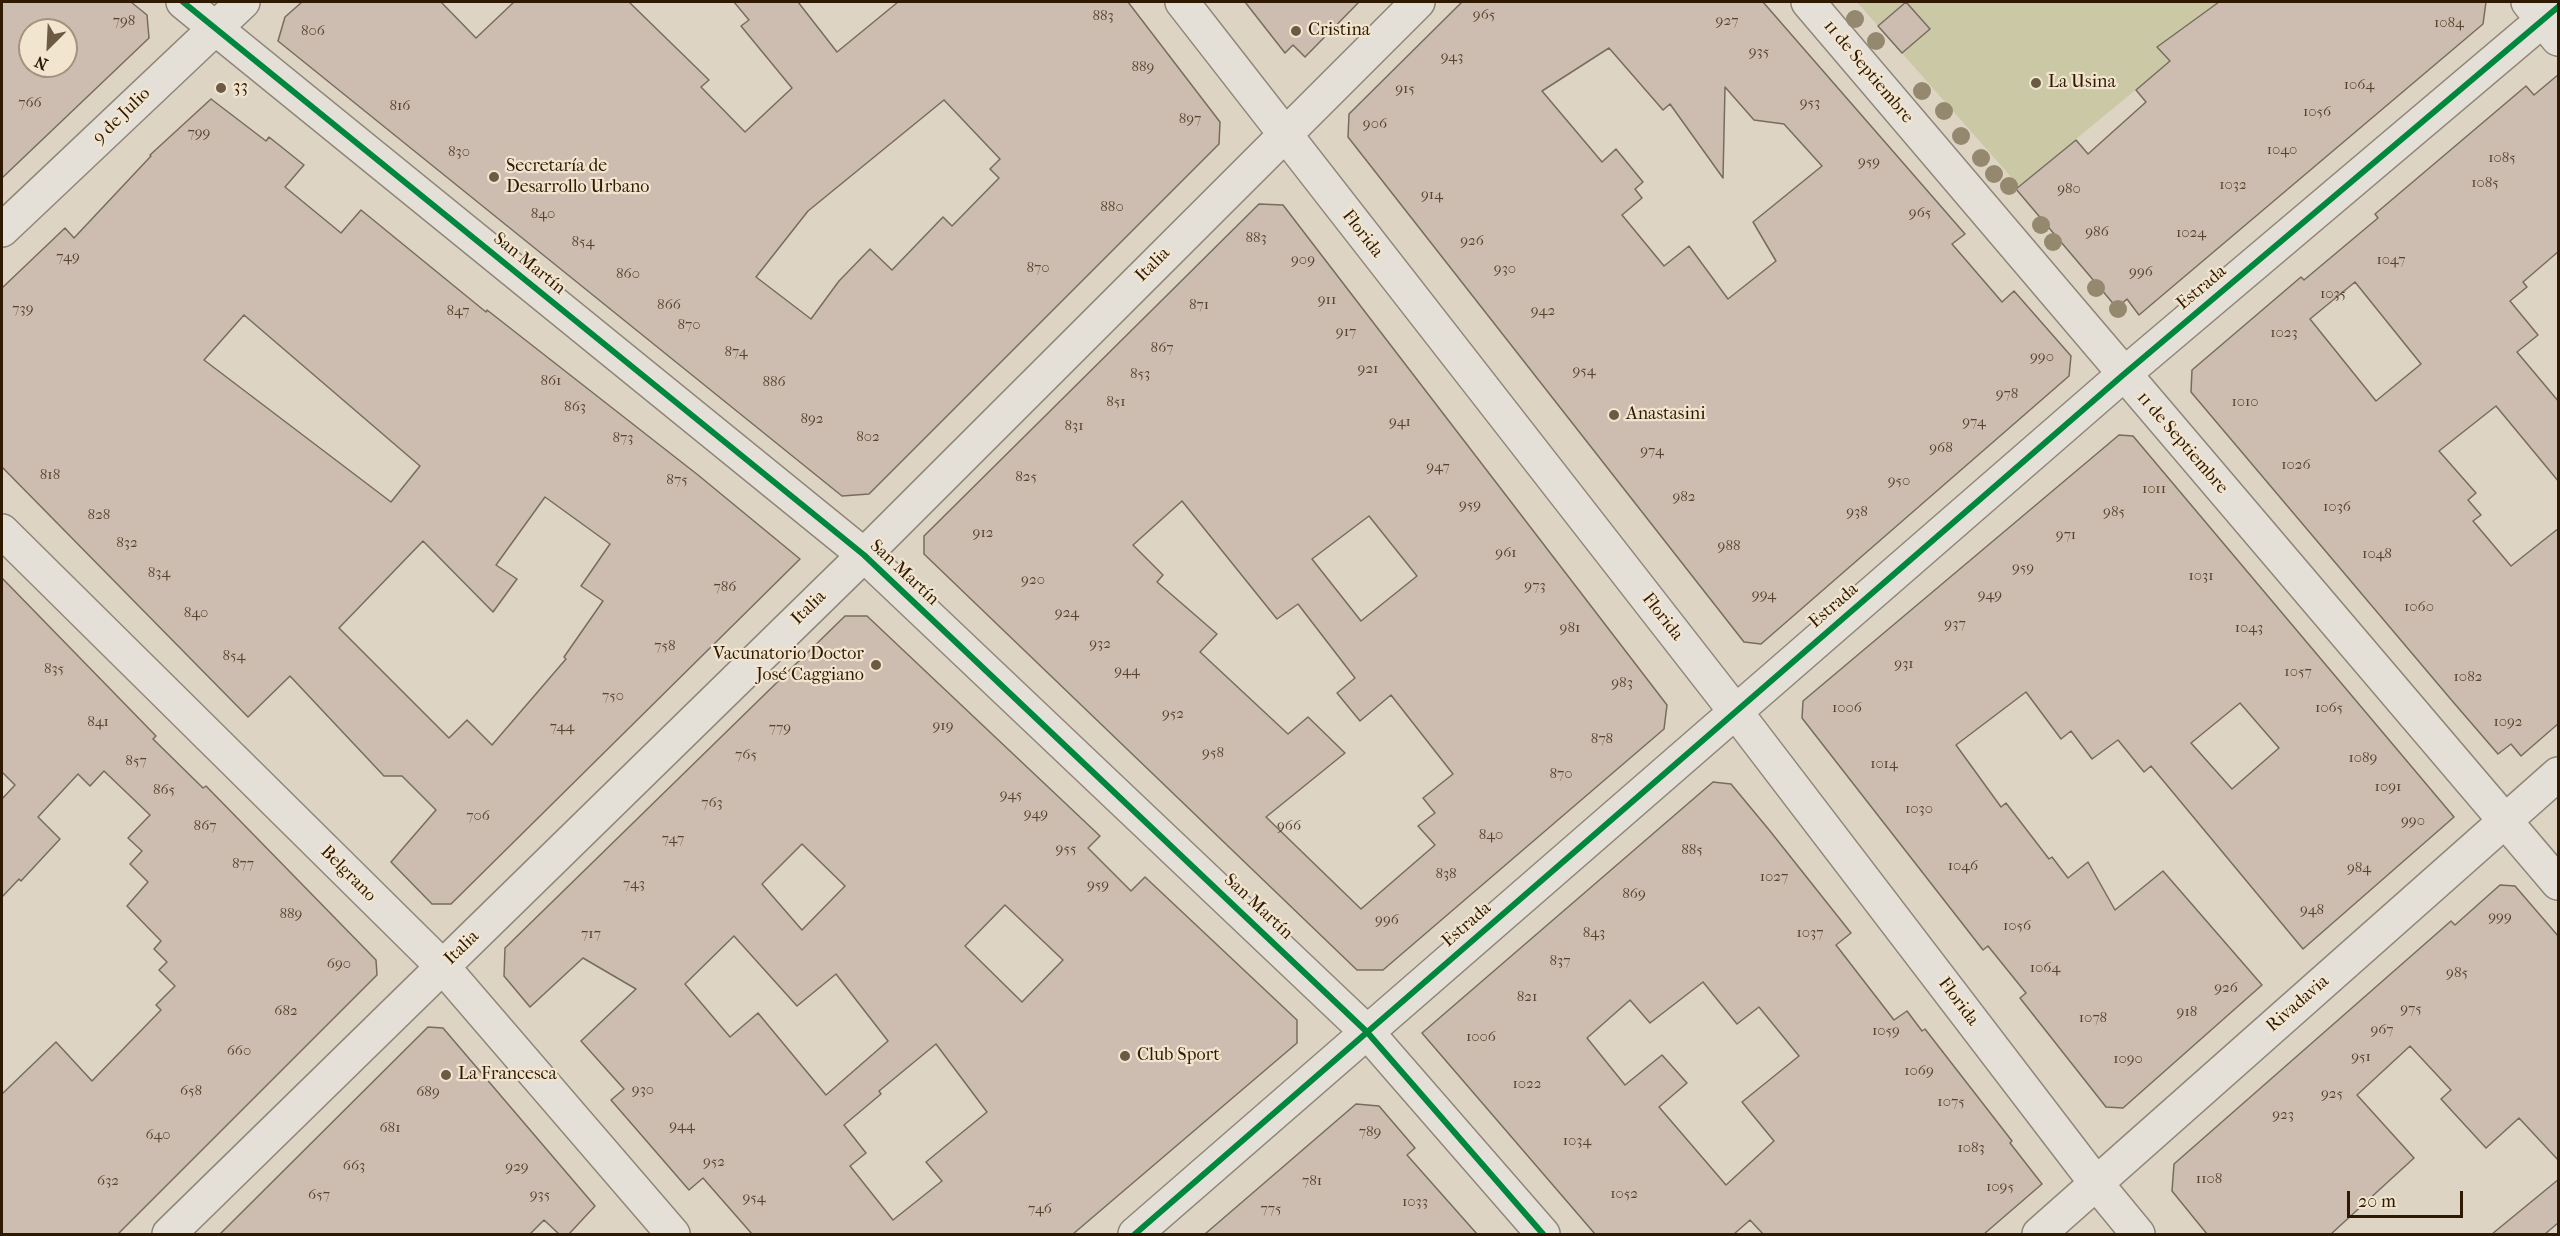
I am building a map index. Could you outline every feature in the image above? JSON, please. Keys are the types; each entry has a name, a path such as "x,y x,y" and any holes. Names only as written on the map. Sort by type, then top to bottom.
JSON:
{"street":[{"name":"San Martín","path":"183,2 864,555 1367,1032 1543,1234"},
{"name":"9 de Julio","path":"2,230 243,2"},
{"name":"Florida","path":"1182,2 1735,711 2096,1183 2138,1234"},
{"name":"Italia","path":"169,1234 864,555 1284,133 1418,2"},
{"name":"11 de Septiembre","path":"1808,2 2123,375 2559,883"},
{"name":"Estrada","path":"1135,1234 2123,375 2547,17"},
{"name":"Belgrano","path":"2,531 442,968 673,1234"},
{"name":"Rivadavia","path":"2039,1234 2559,774"}],"shaded area":[{"name":"La Usina","path":"1857,2 2278,2 2227,38 2184,50 2019,186"}],"building":[{"path":"2,2 131,2 147,15 149,38 2,178"},
{"path":"302,2 441,2 476,38 514,2 629,2 709,80 701,87 745,132 792,88 741,26 749,20 734,2 798,2 837,52 898,2 1128,2 1220,122 1219,144 869,494 842,496 278,41 285,17","holes":["944,100 1000,159 990,169 999,178 952,226 943,217 892,270 870,249 839,281 811,319 756,277 808,211"]},
{"path":"1245,2 1359,2 1305,57 1293,45 1285,53"},
{"path":"1462,2 1763,2 1965,234 1952,244 2002,302 2014,291 2071,356 2069,376 1761,644 1744,642 1348,137 1349,114","holes":["1609,48 1663,110 1670,104 1723,178 1725,87 1754,120 1784,124 1822,166 1753,222 1776,261 1728,299 1689,246 1664,266 1622,215 1642,198 1635,189 1643,182 1616,149 1602,162 1542,91"]},
{"path":"1906,2 1930,29 1902,53 1878,26"},
{"path":"2219,2 2486,2 2483,24 2139,315 2127,299 2117,308 2016,189 2076,140 2088,154 2146,102 2136,90 2170,61 2157,47"},
{"path":"2559,74 2559,251 2523,282 2527,287 2510,301 2538,335 2517,352 2559,402 2559,482 2496,406 2439,451 2476,493 2468,500 2481,515 2473,521 2511,566 2559,528 2559,723 2521,756 2511,744 2498,754 2191,392 2192,370 2301,277 2304,280 2378,218 2375,214 2526,86 2534,95","holes":["2355,282 2421,364 2376,401 2310,319"]},
{"path":"211,99 266,141 269,137 304,165 285,187 341,233 361,210 486,312 487,310 698,475 800,559 451,904 432,904 391,862 436,810 402,776 384,776 290,676 248,717 2,467 2,288 65,228 74,238 150,155","holes":["244,315 420,466 391,502 204,360","545,497 610,544 581,586 603,601 564,657 566,659 492,745 467,720 449,738 339,628 423,541 493,612 517,579 496,565"]},
{"path":"1259,204 1283,205 1667,705 1664,729 1383,970 1357,970 924,554 924,536","holes":["1182,501 1277,619 1298,604 1355,678 1337,693 1360,721 1391,695 1453,774 1423,798 1435,813 1418,826 1435,845 1361,909 1266,817 1345,753 1308,717 1288,734 1200,652 1217,634 1157,582 1163,575 1133,545","1369,516 1417,576 1361,621 1312,559"]},
{"path":"2119,435 2133,436 2454,817 2303,949 2151,766 2144,772 2118,740 2092,759 2071,731 2061,739 2026,692 1956,745 2001,807 2006,803 2049,859 2052,857 2068,878 2088,862 2115,910 2163,871 2262,985 2123,1108 2106,1107 2020,998 2026,993 1988,946 1983,950 1802,718 1803,701","holes":["2240,703 2279,748 2232,789 2191,743"]},
{"path":"2,578 156,736 153,739 203,788 206,786 376,960 377,975 118,1234 2,1234 2,1094 56,1042 92,1081 161,1010 156,1005 175,986 159,970 167,962 154,949 161,941 127,906 148,882 130,864 142,851 128,838 150,815 104,771 90,786 78,774 38,817 60,839 21,881 19,879 2,897 2,799 15,785 2,772"},
{"path":"845,616 867,616 1100,836 1088,848 1131,891 1145,877 1297,1020 1297,1043 1073,1234 752,1234 703,1178 689,1190 611,1100 624,1089 581,1041 636,989 583,958 530,1007 504,976 505,948","holes":["802,844 845,886 802,930 762,884","1005,905 1063,960 1022,1002 965,946","734,936 797,1006 836,974 888,1041 826,1095 758,1013 730,1037 685,984","936,1044 987,1112 926,1162 942,1181 893,1220 850,1166 866,1153 844,1125 881,1094 879,1091"]},
{"path":"1713,782 1731,784 1851,933 1836,945 1894,1020 1907,1011 1922,1031 1925,1029 2012,1141 2010,1143 2042,1184 1984,1234 1763,1234 1750,1220 1734,1234 1595,1234 1422,1033","holes":["1703,982 1737,1024 1759,1007 1799,1056 1742,1102 1774,1141 1726,1185 1659,1107 1687,1083 1662,1055 1625,1085 1587,1038 1630,1000 1650,1023"]},
{"path":"2500,885 2515,886 2559,937 2559,1161 2519,1118 2486,1148 2441,1099 2451,1090 2410,1046 2357,1095 2414,1158 2331,1234 2207,1234 2172,1191 2174,1164 2451,921 2455,925"},
{"path":"428,1027 443,1028 595,1206 569,1234 559,1234 544,1220 530,1234 220,1234"},
{"path":"1356,1104 1379,1106 1415,1148 1407,1155 1477,1234 1205,1234"},
{"path":"2559,1179 2558,1223 2545,1234 2492,1234"}],"cycle path":[{"path":"183,2 864,555 1367,1032 1543,1234"},
{"path":"1135,1234 2123,375 2558,7"}],"place":[{"name":"Cristina","path":"1296,31"},
{"name":"La Usina","path":"2036,83"},
{"name":"33","path":"221,88"},
{"name":"Secretaría de Desarrollo Urbano","path":"494,177"},
{"name":"Anastasini","path":"1614,415"},
{"name":"Vacunatorio Doctor José Caggiano","path":"876,665"},
{"name":"Club Sport","path":"1125,1056"},
{"name":"La Francesca","path":"446,1075"}]}
